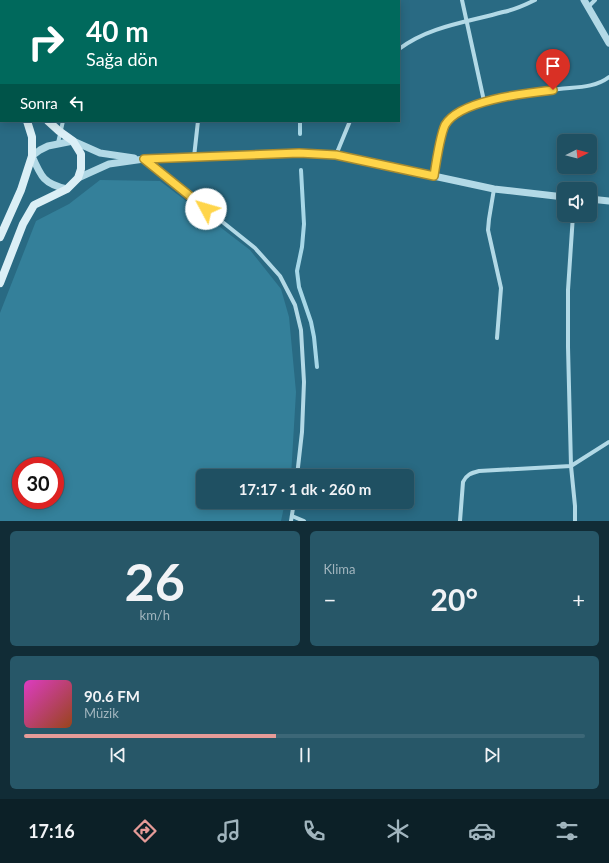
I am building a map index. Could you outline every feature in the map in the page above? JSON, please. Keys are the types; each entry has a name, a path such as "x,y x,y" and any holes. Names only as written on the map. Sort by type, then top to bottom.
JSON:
{"main road":[{"path":"0,238 21,190 32,156 32,137 27,122"},
{"path":"0,283 23,224 34,205 67,189 78,178 81,169 81,154 73,141 49,122"}],"street":[{"path":"462,0 484,102"},
{"path":"400,48 418,36 466,21 505,12 535,0"},
{"path":"584,0 609,43"},
{"path":"588,7 595,0"},
{"path":"434,176 443,129 446,124 464,109 484,102 540,91 592,86 609,77"},
{"path":"58,143 63,122"},
{"path":"194,157 198,122"},
{"path":"336,155 350,122"},
{"path":"67,189 54,186 39,174 32,156 40,150 58,143 73,141 100,153 144,159 255,248 280,276 295,305 301,330 304,382 302,432 298,469"},
{"path":"78,178 109,164 144,159 299,153 336,155 494,189 557,196"},
{"path":"494,189 488,230 501,288 497,338"},
{"path":"597,200 609,201"},
{"path":"573,222 568,297 568,347 571,466 575,506 574,521"},
{"path":"460,521 463,482 465,477 470,473 479,471 571,466 609,442"},
{"path":"292,521 293,509"},
{"path":"292,516 304,521"}],"shaded area":[{"path":"100,180 160,181 250,250 281,289 289,317 296,392 291,469 196,469 196,509 284,509 281,521 0,521 0,313 36,221 69,204"}],"waterway":[{"path":"300,122 300,134"},
{"path":"301,170 304,224 302,247 297,271 299,287 311,322 317,367"}],"route":[{"path":"206,209 144,159 299,153 319,154 336,155 434,176 443,129 450,119 459,112 468,107 484,102 540,91 553,90"}]}
